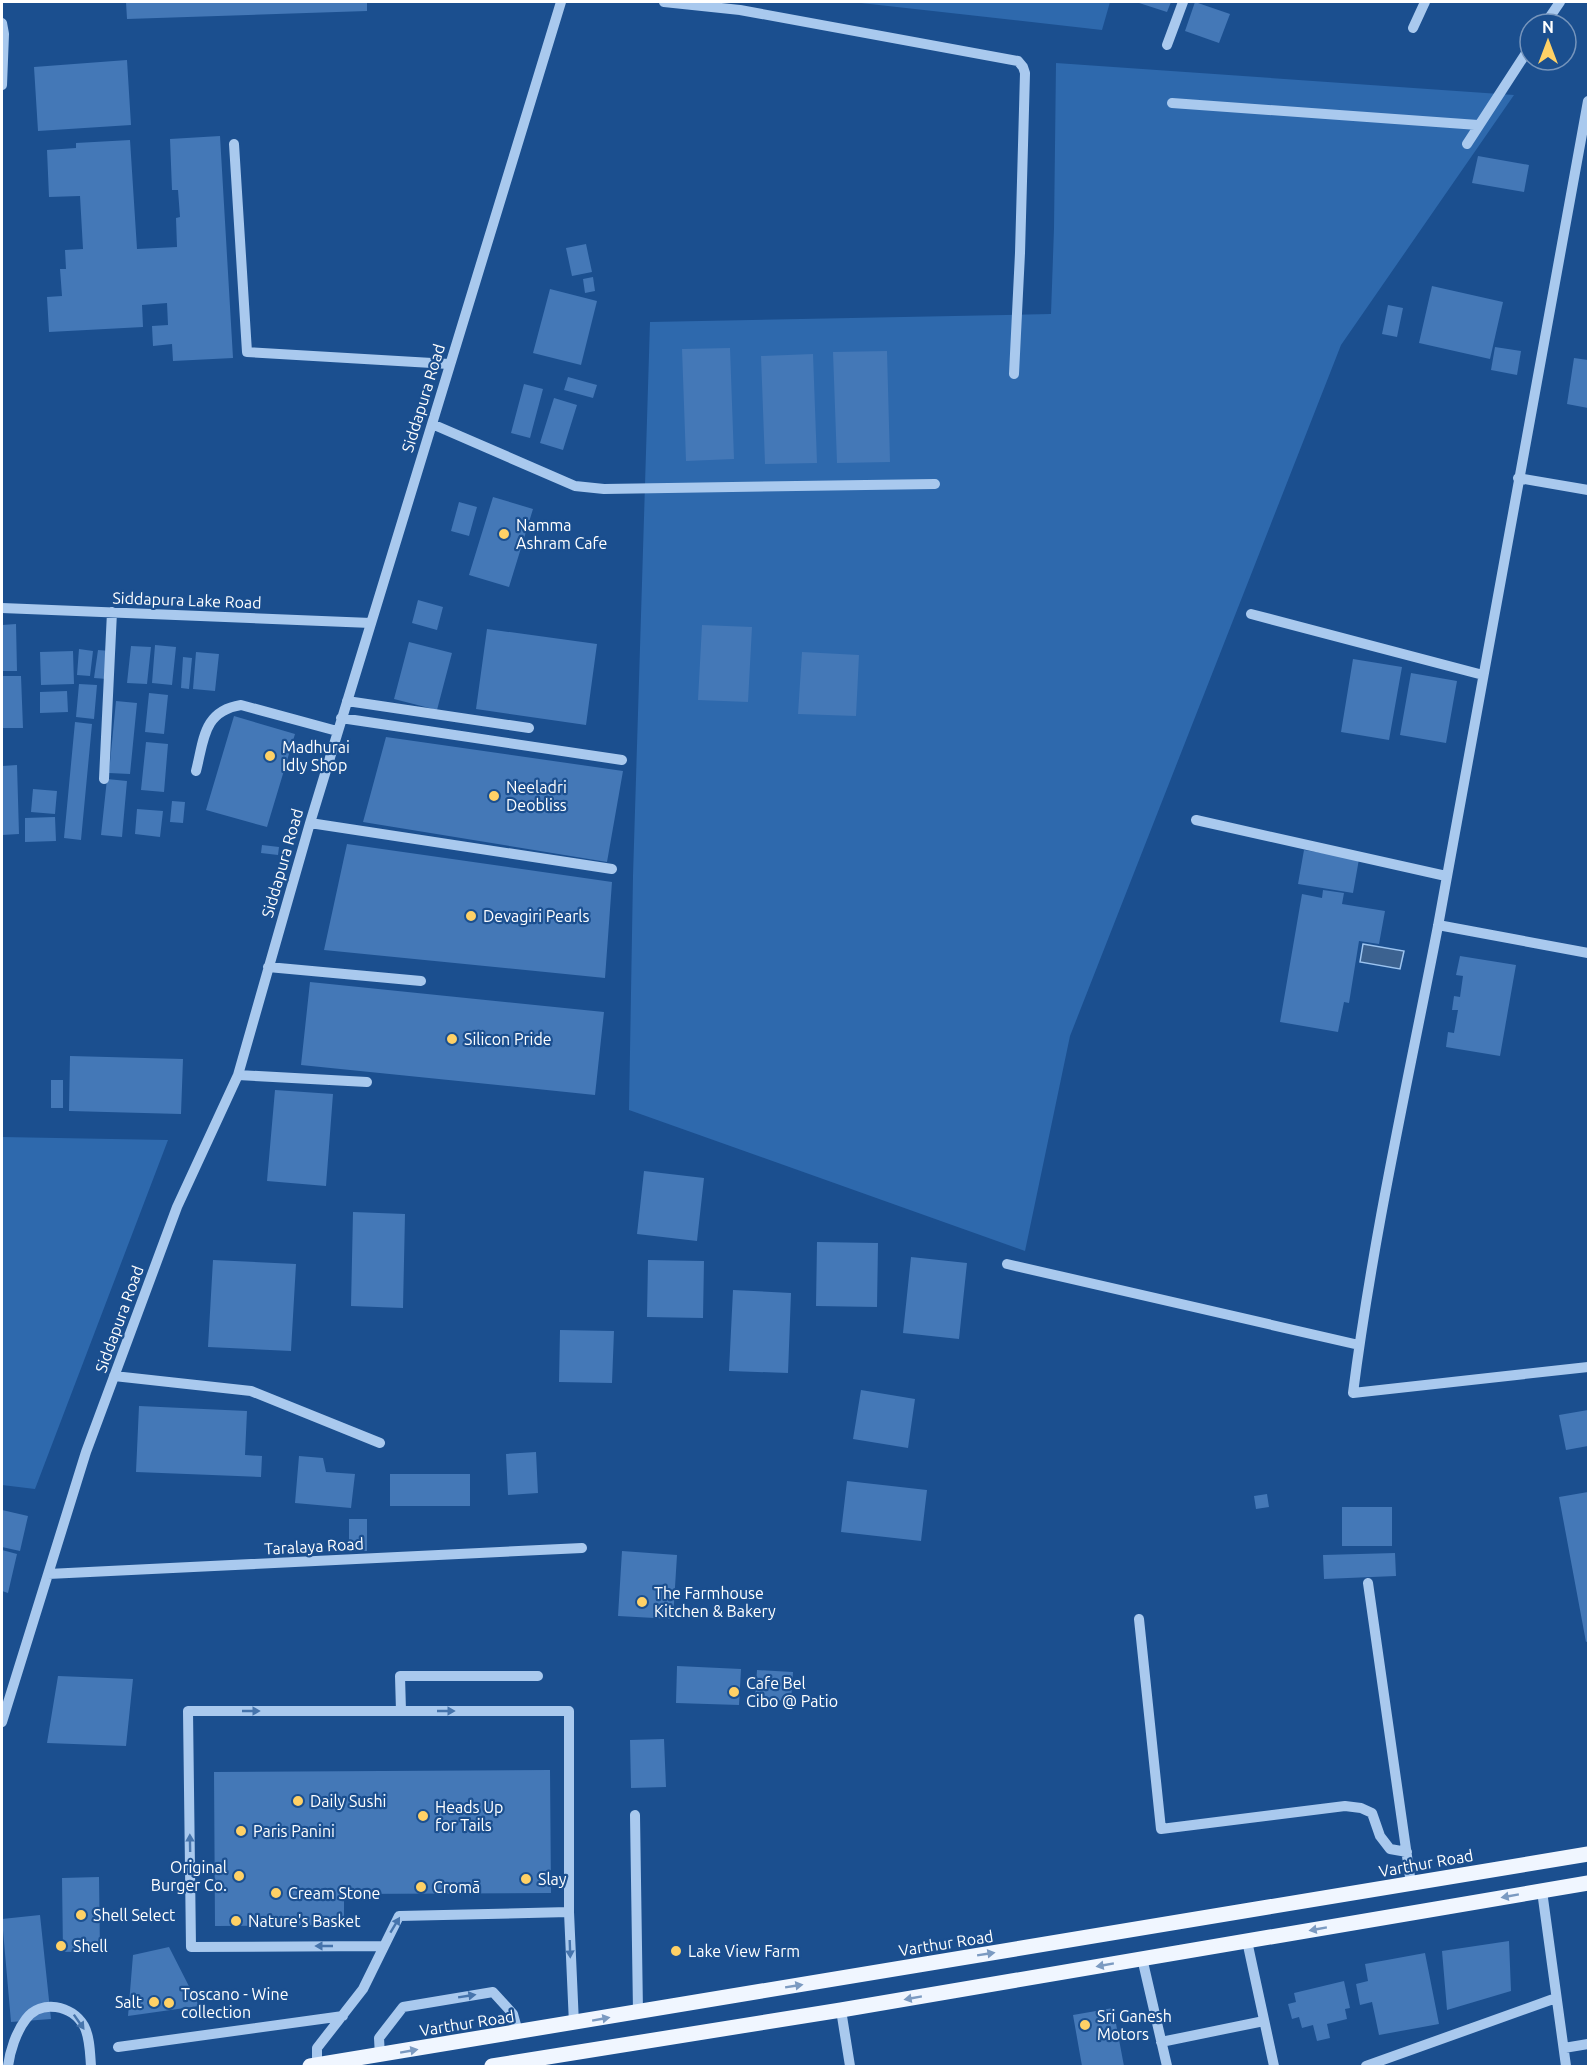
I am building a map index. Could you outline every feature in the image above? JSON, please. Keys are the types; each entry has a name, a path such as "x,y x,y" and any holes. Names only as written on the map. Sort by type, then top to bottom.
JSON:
{"main road":[{"name":"Varthur Road","path":"313,2066 1588,1854"},
{"path":"492,2067 1588,1883"}],"street":[{"name":"Siddapura Road","path":"2,1722 86,1452 177,1207 238,1075 346,701 561,2"},
{"path":"664,2 740,10 1018,61 1023,67 1024,85 1021,246 1014,374"},
{"path":"1167,45 1183,2"},
{"path":"1413,28 1425,2"},
{"path":"2,23 4,34 2,83"},
{"path":"1467,144 1518,65"},
{"path":"1588,101 1438,925 1406,1082 1359,1345 1353,1393 1588,1367"},
{"path":"1172,104 1478,124"},
{"path":"234,144 247,352 449,364"},
{"path":"432,424 575,486 604,489 935,484"},
{"path":"1518,478 1588,490"},
{"name":"Siddapura Lake Road","path":"2,608 370,623"},
{"path":"104,779 112,612"},
{"path":"1251,614 1483,675"},
{"path":"346,701 529,728"},
{"path":"196,771 208,725 219,713 230,707 241,705 337,731"},
{"path":"341,718 622,760"},
{"path":"1196,820 1446,876"},
{"path":"310,823 612,869"},
{"path":"1438,925 1588,953"},
{"path":"268,967 421,981"},
{"path":"238,1075 367,1082"},
{"path":"1007,1264 1359,1345"},
{"path":"114,1376 251,1391 380,1443"},
{"name":"Taralaya Road","path":"48,1574 582,1548"},
{"path":"1368,1583 1412,1884"},
{"path":"1139,1619 1161,1829 1345,1806 1361,1808 1372,1813 1380,1836 1390,1849 1407,1851"},
{"path":"400,1711 400,1676 538,1676"},
{"path":"383,1946 191,1947 188,1711 569,1711 569,1912 573,2024"},
{"path":"635,1815 638,2012"},
{"path":"1542,1891 1566,2067"},
{"path":"313,2066 317,2048 363,1989 399,1916 569,1912"},
{"path":"1247,1941 1274,2067"},
{"path":"1142,1958 1167,2067"},
{"path":"380,2056 380,2038 403,2007 493,1992 513,2014 518,2032"},
{"path":"1366,2067 1556,1998"},
{"path":"8,2067 18,2031 27,2017 38,2009 59,2006 74,2013 84,2027 90,2049 91,2067"},
{"path":"841,2010 850,2067"},
{"path":"118,2047 343,2016"},
{"path":"1161,2042 1264,2021"},
{"path":"1564,2048 1588,2044"}],"shaded area":[{"path":"852,2 1110,2 1102,30"},
{"path":"1056,63 1514,95 1341,345 1070,1036 1025,1251 629,1110 633,876 650,322 1051,314"},
{"path":"1363,944 1404,951 1400,969 1360,962"},
{"path":"2,1137 168,1140 35,1489 2,1485"}],"building":[{"path":"126,2 367,2 367,11 127,19"},
{"path":"1136,2 1171,2 1167,12"},
{"path":"1195,2 1230,14 1219,43 1185,31"},
{"path":"127,60 131,125 38,131 34,67"},
{"path":"220,136 233,358 173,361 172,344 153,346 152,326 168,325 167,303 142,305 143,327 49,332 47,297 62,296 60,269 66,269 65,250 83,249 80,196 49,197 47,150 76,148 76,143 130,140 137,249 177,247 176,218 180,217 178,190 172,190 170,139"},
{"path":"1478,156 1529,165 1524,192 1472,183"},
{"path":"586,244 592,272 572,276 566,248"},
{"path":"593,277 595,291 585,293 583,279"},
{"path":"1432,286 1503,302 1490,359 1419,343"},
{"path":"550,289 597,301 581,365 533,353"},
{"path":"1388,305 1403,308 1397,337 1382,334"},
{"path":"1495,347 1521,351 1517,375 1491,370"},
{"path":"730,348 734,459 686,461 682,349"},
{"path":"887,351 890,462 837,463 833,352"},
{"path":"813,354 817,463 765,464 761,356"},
{"path":"1574,358 1588,360 1588,408 1567,404"},
{"path":"568,377 597,385 593,398 564,390"},
{"path":"524,384 543,389 530,438 511,433"},
{"path":"554,398 577,405 563,450 540,443"},
{"path":"493,497 533,509 509,587 469,575"},
{"path":"459,502 477,507 469,536 451,531"},
{"path":"418,600 443,607 437,630 412,623"},
{"path":"16,624 17,671 2,671 2,625"},
{"path":"702,625 752,627 748,702 698,700"},
{"path":"487,629 597,644 586,725 476,709"},
{"path":"409,642 452,653 437,710 394,699"},
{"path":"155,645 176,647 172,685 152,683"},
{"path":"131,646 151,647 147,684 127,683"},
{"path":"79,649 93,651 90,676 77,675"},
{"path":"98,650 110,651 107,679 94,678"},
{"path":"73,651 74,684 41,685 40,652"},
{"path":"196,652 219,654 215,691 193,689"},
{"path":"802,652 859,655 856,716 798,714"},
{"path":"183,657 192,658 189,689 181,688"},
{"path":"1353,659 1402,667 1389,740 1341,732"},
{"path":"1411,673 1457,681 1446,743 1400,735"},
{"path":"2,676 21,676 23,728 2,728"},
{"path":"79,684 97,685 94,719 76,717"},
{"path":"67,691 68,712 40,713 40,692"},
{"path":"149,693 168,695 164,734 145,732"},
{"path":"116,701 137,703 130,774 109,773"},
{"path":"234,716 295,734 267,827 206,810"},
{"path":"75,722 92,724 81,840 64,838"},
{"name":"Neeladri Deobliss","path":"386,737 623,771 607,862 363,822"},
{"path":"146,742 168,744 164,792 141,790"},
{"path":"17,765 19,834 2,835 2,766"},
{"path":"107,779 127,781 122,837 101,835"},
{"path":"33,789 57,791 55,814 31,812"},
{"path":"172,801 185,802 183,823 170,822"},
{"path":"137,809 163,811 160,837 135,834"},
{"path":"55,817 56,841 25,842 25,818"},
{"name":"Devagiri Pearls","path":"347,844 612,882 605,978 324,950"},
{"path":"262,845 279,847 278,855 261,853"},
{"path":"1304,850 1359,859 1353,893 1298,884"},
{"path":"1323,890 1344,893 1342,904 1385,911 1379,944 1359,941 1349,1003 1344,1002 1338,1032 1280,1022 1302,894 1322,898"},
{"path":"1460,956 1516,965 1500,1056 1446,1047 1448,1032 1454,1033 1458,1010 1452,1010 1454,996 1460,997 1463,976 1456,975"},
{"name":"Silicon Pride","path":"310,982 604,1012 595,1095 301,1065"},
{"path":"70,1056 183,1059 181,1114 69,1111"},
{"path":"51,1080 63,1080 63,1108 51,1108"},
{"path":"275,1090 333,1094 326,1186 267,1181"},
{"path":"644,1171 704,1178 697,1241 637,1234"},
{"path":"353,1212 405,1214 403,1308 351,1306"},
{"path":"817,1242 878,1243 877,1307 816,1306"},
{"path":"911,1257 967,1263 959,1339 903,1333"},
{"path":"213,1260 296,1264 291,1351 208,1347"},
{"path":"648,1260 704,1261 703,1318 647,1317"},
{"path":"733,1290 791,1293 788,1373 729,1371"},
{"path":"560,1330 614,1331 612,1383 559,1382"},
{"path":"861,1390 915,1399 908,1448 853,1439"},
{"path":"139,1406 247,1411 245,1455 262,1456 261,1477 136,1472"},
{"path":"1588,1410 1588,1446 1566,1450 1559,1415"},
{"path":"536,1452 538,1493 508,1495 506,1454"},
{"path":"299,1456 323,1458 326,1472 355,1474 351,1508 295,1503"},
{"path":"390,1474 470,1474 470,1506 390,1506"},
{"path":"847,1481 927,1490 921,1541 841,1532"},
{"path":"1588,1492 1588,1641 1586,1642 1559,1497"},
{"path":"1267,1494 1269,1507 1256,1509 1254,1496"},
{"path":"1342,1507 1392,1507 1392,1546 1342,1546"},
{"path":"2,1510 28,1516 20,1551 2,1547"},
{"path":"349,1519 367,1519 367,1551 349,1551"},
{"path":"2,1550 17,1554 8,1593 2,1591"},
{"path":"622,1551 677,1555 673,1619 618,1616"},
{"path":"1395,1553 1396,1576 1324,1579 1323,1555"},
{"path":"677,1666 741,1669 739,1705 676,1703"},
{"path":"757,1670 793,1672 791,1701 755,1699"},
{"path":"58,1676 133,1679 126,1746 47,1743"},
{"path":"664,1739 666,1787 631,1788 630,1740"},
{"path":"550,1770 551,1893 344,1894 344,1925 215,1926 214,1772"},
{"name":"Shell Select","path":"99,1877 100,1951 63,1952 62,1878"},
{"path":"40,1915 51,2019 11,2022 2,1919"},
{"path":"1509,1941 1511,1991 1447,2010 1442,1951"},
{"path":"169,1947 199,2006 128,2016 133,1955"},
{"path":"1425,1953 1439,2024 1379,2035 1372,2002 1360,2005 1356,1984 1368,1981 1365,1964"},
{"path":"1344,1981 1350,2008 1345,2009 1347,2019 1327,2024 1330,2038 1317,2041 1313,2025 1302,2028 1299,2017 1292,2019 1288,2004 1296,2002 1294,1993"},
{"path":"1113,2008 1124,2066 1082,2066 1073,2015"}],"place":[{"name":"Namma Ashram Cafe","path":"504,534"},
{"name":"Madhurai Idly Shop","path":"270,756"},
{"name":"Neeladri Deobliss","path":"494,796"},
{"name":"Devagiri Pearls","path":"471,916"},
{"name":"Silicon Pride","path":"452,1039"},
{"name":"The Farmhouse Kitchen & Bakery","path":"642,1602"},
{"name":"Cafe Bel Cibo @ Patio","path":"734,1692"},
{"name":"Daily Sushi","path":"298,1801"},
{"name":"Heads Up for Tails","path":"423,1816"},
{"name":"Paris Panini","path":"241,1831"},
{"name":"Original Burger Co.","path":"239,1876"},
{"name":"Slay","path":"526,1879"},
{"name":"Cromā","path":"421,1887"},
{"name":"Cream Stone","path":"276,1893"},
{"name":"Shell Select","path":"81,1915"},
{"name":"Nature's Basket","path":"236,1921"},
{"name":"Shell","path":"61,1946"},
{"name":"Lake View Farm","path":"676,1951"},
{"name":"Salt","path":"154,2002"},
{"name":"Toscano - Wine collection","path":"169,2003"},
{"name":"Sri Ganesh Motors","path":"1085,2025"}]}
